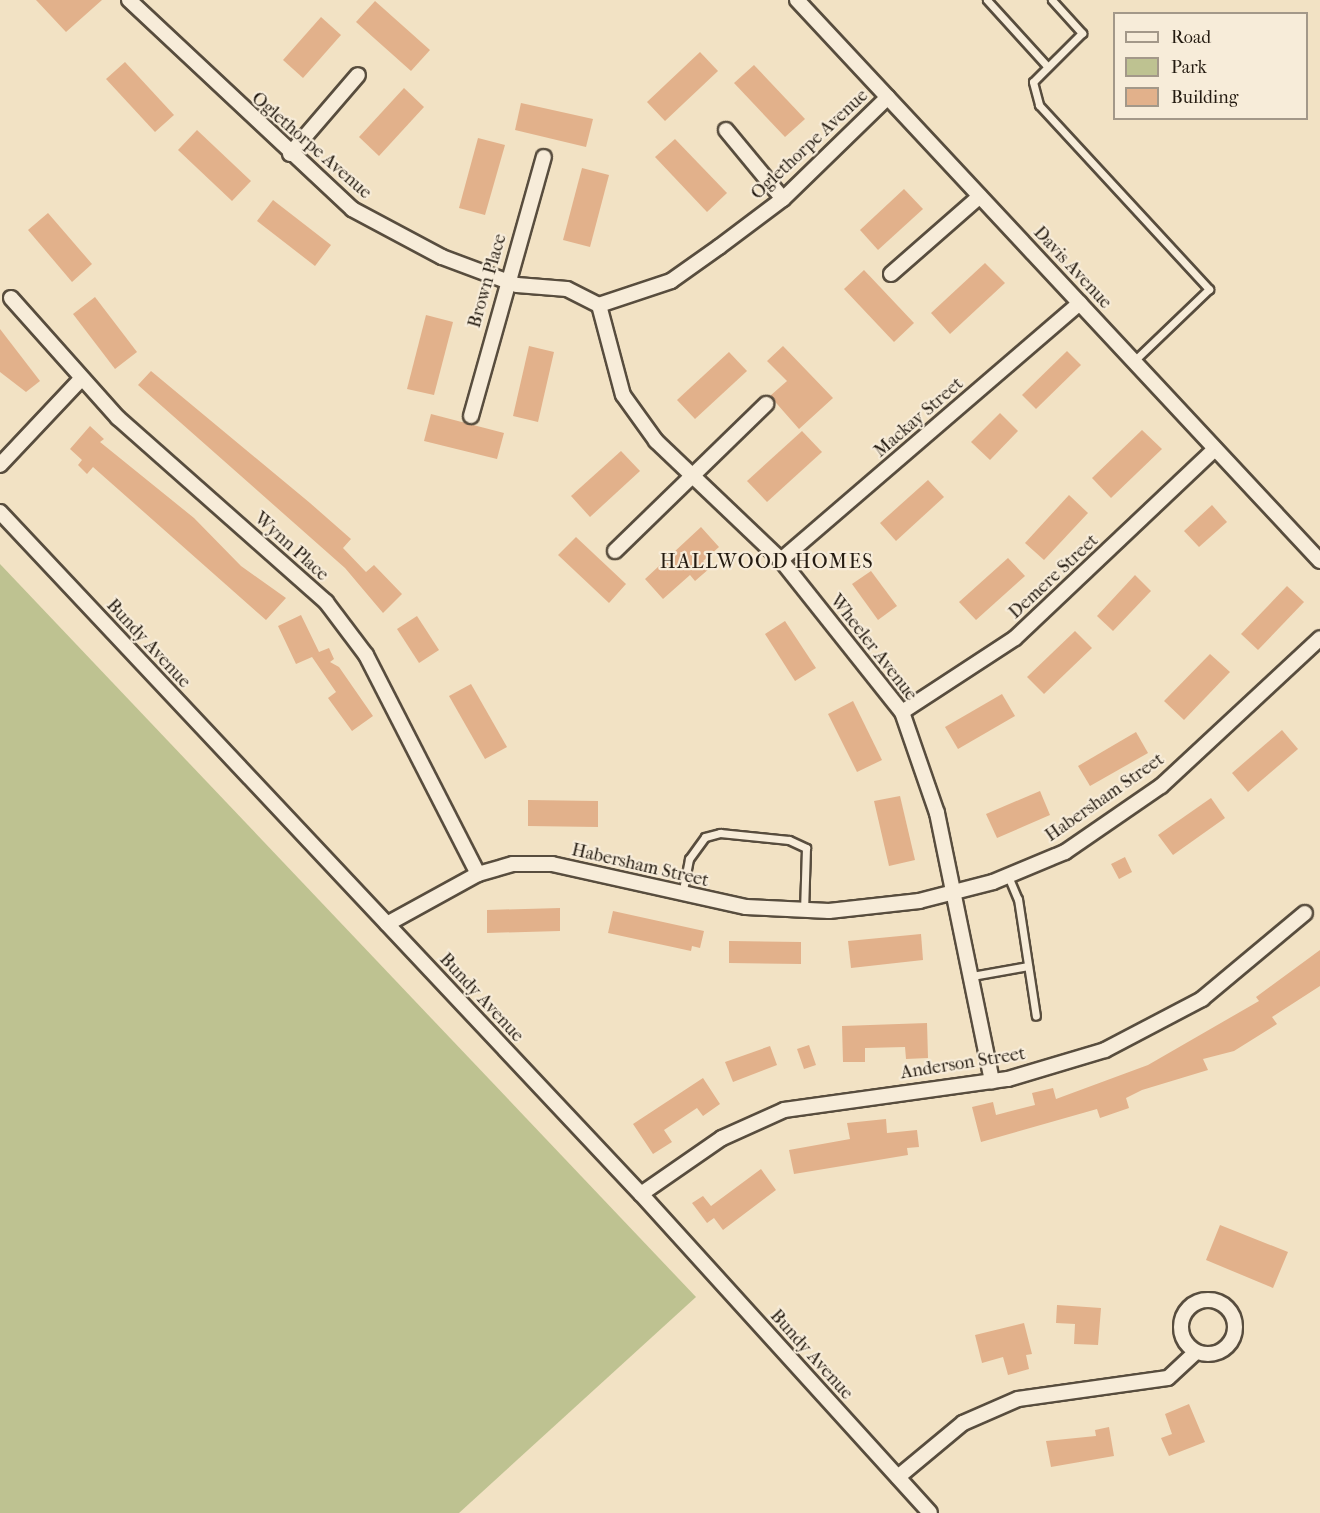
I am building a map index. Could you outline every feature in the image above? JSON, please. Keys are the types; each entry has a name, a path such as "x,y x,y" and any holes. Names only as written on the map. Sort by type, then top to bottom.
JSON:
{"street":[{"name":"Oglethorpe Avenue","path":"129,0 290,154 352,209 442,257 505,281 567,289 599,305 671,280 783,199 888,97"},
{"name":"Davis Avenue","path":"797,0 1320,561"},
{"path":"290,154 358,75"},
{"path":"726,130 783,199"},
{"name":"Brown Place","path":"471,416 505,281 544,157"},
{"path":"891,273 980,196"},
{"name":"Wynn Place","path":"11,298 80,380 326,602 366,655 478,874"},
{"name":"Mackay Street","path":"781,560 1080,303"},
{"name":"Wheeler Avenue","path":"599,305 623,395 656,441 781,560 902,712 937,813 956,892 992,1081"},
{"path":"0,465 80,380"},
{"path":"615,551 694,478 766,404"},
{"name":"Demere Street","path":"902,712 1016,638 1215,449"},
{"name":"Bundy Avenue","path":"0,512 641,1194 930,1513"},
{"name":"Habersham Street","path":"387,924 478,874 513,864 552,864 682,895 804,910 908,903 956,892 1008,876 1065,852 1161,786 1320,639"},
{"name":"Anderson Street","path":"641,1194 722,1138 784,1110 992,1081 1105,1050 1202,999 1305,913"},
{"path":"898,1477 963,1423 1018,1399 1168,1378 1196,1352 1217,1353 1233,1338 1233,1317 1218,1302 1197,1302 1182,1316 1182,1337 1196,1352"}],"lane":[{"path":"987,0 1047,66"},
{"path":"1052,0 1082,33 1033,82 1039,105 1209,289 1134,361"},
{"path":"682,895 689,859 705,837 720,832 789,840 806,848 804,910"},
{"path":"1008,876 1018,899 1036,1016"},
{"path":"972,976 1028,966"}],"green space":[{"path":"0,564 696,1297 459,1513 0,1513"}],"building":[{"path":"36,0 102,0 66,32"},
{"path":"375,1 430,50 411,71 356,22"},
{"path":"321,17 341,35 303,78 283,60"},
{"path":"700,52 718,71 665,121 647,102"},
{"path":"125,62 174,115 155,132 106,79"},
{"path":"754,65 805,119 785,137 734,83"},
{"path":"404,88 424,107 379,156 359,137"},
{"path":"521,103 593,119 586,147 515,130"},
{"path":"197,130 251,181 232,201 178,150"},
{"path":"478,138 505,145 485,215 459,208"},
{"path":"675,139 727,193 707,212 655,157"},
{"path":"582,168 609,175 590,247 563,240"},
{"path":"904,189 923,209 878,250 860,230"},
{"path":"273,200 331,245 315,266 257,221"},
{"path":"48,213 92,264 72,282 28,230"},
{"path":"985,263 1005,283 950,334 931,313"},
{"path":"864,270 914,323 894,342 844,289"},
{"path":"95,297 137,352 115,369 73,314"},
{"path":"426,315 453,322 434,395 407,389"},
{"path":"0,329 40,381 26,392 0,372"},
{"path":"529,346 554,352 538,422 513,416"},
{"path":"783,346 833,398 799,429 770,396 787,381 767,361"},
{"path":"1067,351 1081,365 1036,409 1022,395"},
{"path":"729,352 747,371 695,419 677,400"},
{"path":"151,371 351,539 343,548 366,572 374,565 402,594 383,613 345,568 138,385"},
{"path":"1000,413 1018,431 990,460 971,442"},
{"path":"431,414 504,433 497,459 424,441"},
{"path":"90,426 104,439 100,442 194,518 241,566 286,598 266,620 93,467 87,474 78,465 82,460 70,449"},
{"path":"1142,430 1162,449 1111,498 1092,478"},
{"path":"802,431 822,452 767,502 747,481"},
{"path":"621,451 640,471 590,517 571,496"},
{"path":"928,480 944,497 896,541 880,523"},
{"path":"1069,495 1088,513 1044,560 1025,543"},
{"path":"1212,505 1227,522 1199,547 1184,531"},
{"path":"701,527 719,547 703,561 710,568 695,581 690,575 663,599 645,579"},
{"path":"576,537 626,584 609,603 558,555"},
{"path":"1008,558 1025,576 976,620 959,602"},
{"path":"871,571 897,606 878,620 852,584"},
{"path":"1135,575 1151,591 1113,631 1097,616"},
{"path":"1287,586 1304,602 1258,650 1241,634"},
{"path":"301,615 319,652 329,648 334,659 330,662 339,667 373,716 352,731 328,698 336,692 312,657 296,664 278,626"},
{"path":"417,616 439,650 419,663 397,629"},
{"path":"785,621 816,668 795,681 765,634"},
{"path":"1075,631 1092,648 1044,694 1027,677"},
{"path":"1210,654 1230,672 1184,720 1164,701"},
{"path":"471,684 507,747 485,759 449,696"},
{"path":"1002,694 1015,716 958,749 945,727"},
{"path":"853,701 882,760 857,772 828,714"},
{"path":"1282,730 1298,749 1248,792 1232,773"},
{"path":"1136,732 1148,753 1090,786 1078,766"},
{"path":"1040,791 1050,815 997,838 986,814"},
{"path":"900,796 915,860 889,866 874,801"},
{"path":"1211,798 1225,818 1173,855 1158,835"},
{"path":"528,800 598,801 598,827 528,826"},
{"path":"1125,857 1132,872 1119,879 1111,864"},
{"path":"560,908 560,931 487,933 487,910"},
{"path":"613,911 704,931 700,948 692,946 691,951 608,933"},
{"path":"921,934 923,960 851,968 848,941"},
{"path":"729,941 801,942 801,964 729,963"},
{"path":"1320,950 1320,986 1272,1017 1277,1024 1234,1051 1203,1059 1208,1070 1142,1090 1126,1098 1129,1108 1100,1118 1097,1109 981,1142 972,1107 993,1102 996,1115 1035,1105 1032,1093 1053,1088 1056,1099 1148,1065 1259,1001 1256,997"},
{"path":"927,1023 928,1058 906,1059 905,1047 865,1048 865,1062 843,1062 842,1026"},
{"path":"809,1045 816,1065 804,1069 797,1049"},
{"path":"770,1046 777,1065 733,1082 725,1062"},
{"path":"703,1078 720,1104 703,1116 697,1108 664,1130 672,1142 653,1154 633,1124"},
{"path":"886,1119 887,1133 917,1130 919,1147 907,1148 908,1155 794,1174 789,1150 850,1139 847,1123"},
{"path":"761,1169 776,1190 723,1230 714,1218 707,1223 692,1203 703,1196 711,1206"},
{"path":"1220,1225 1288,1252 1273,1288 1206,1260"},
{"path":"1057,1305 1101,1308 1098,1345 1074,1344 1075,1324 1056,1323"},
{"path":"1024,1323 1032,1354 1026,1355 1029,1369 1008,1375 1003,1357 982,1363 975,1335"},
{"path":"1189,1404 1205,1442 1169,1456 1161,1438 1172,1434 1165,1414"},
{"path":"1109,1427 1114,1456 1051,1467 1046,1441 1096,1436 1095,1430"}],"district":[{"name":"HALLWOOD HOMES","path":"767,561"}]}
